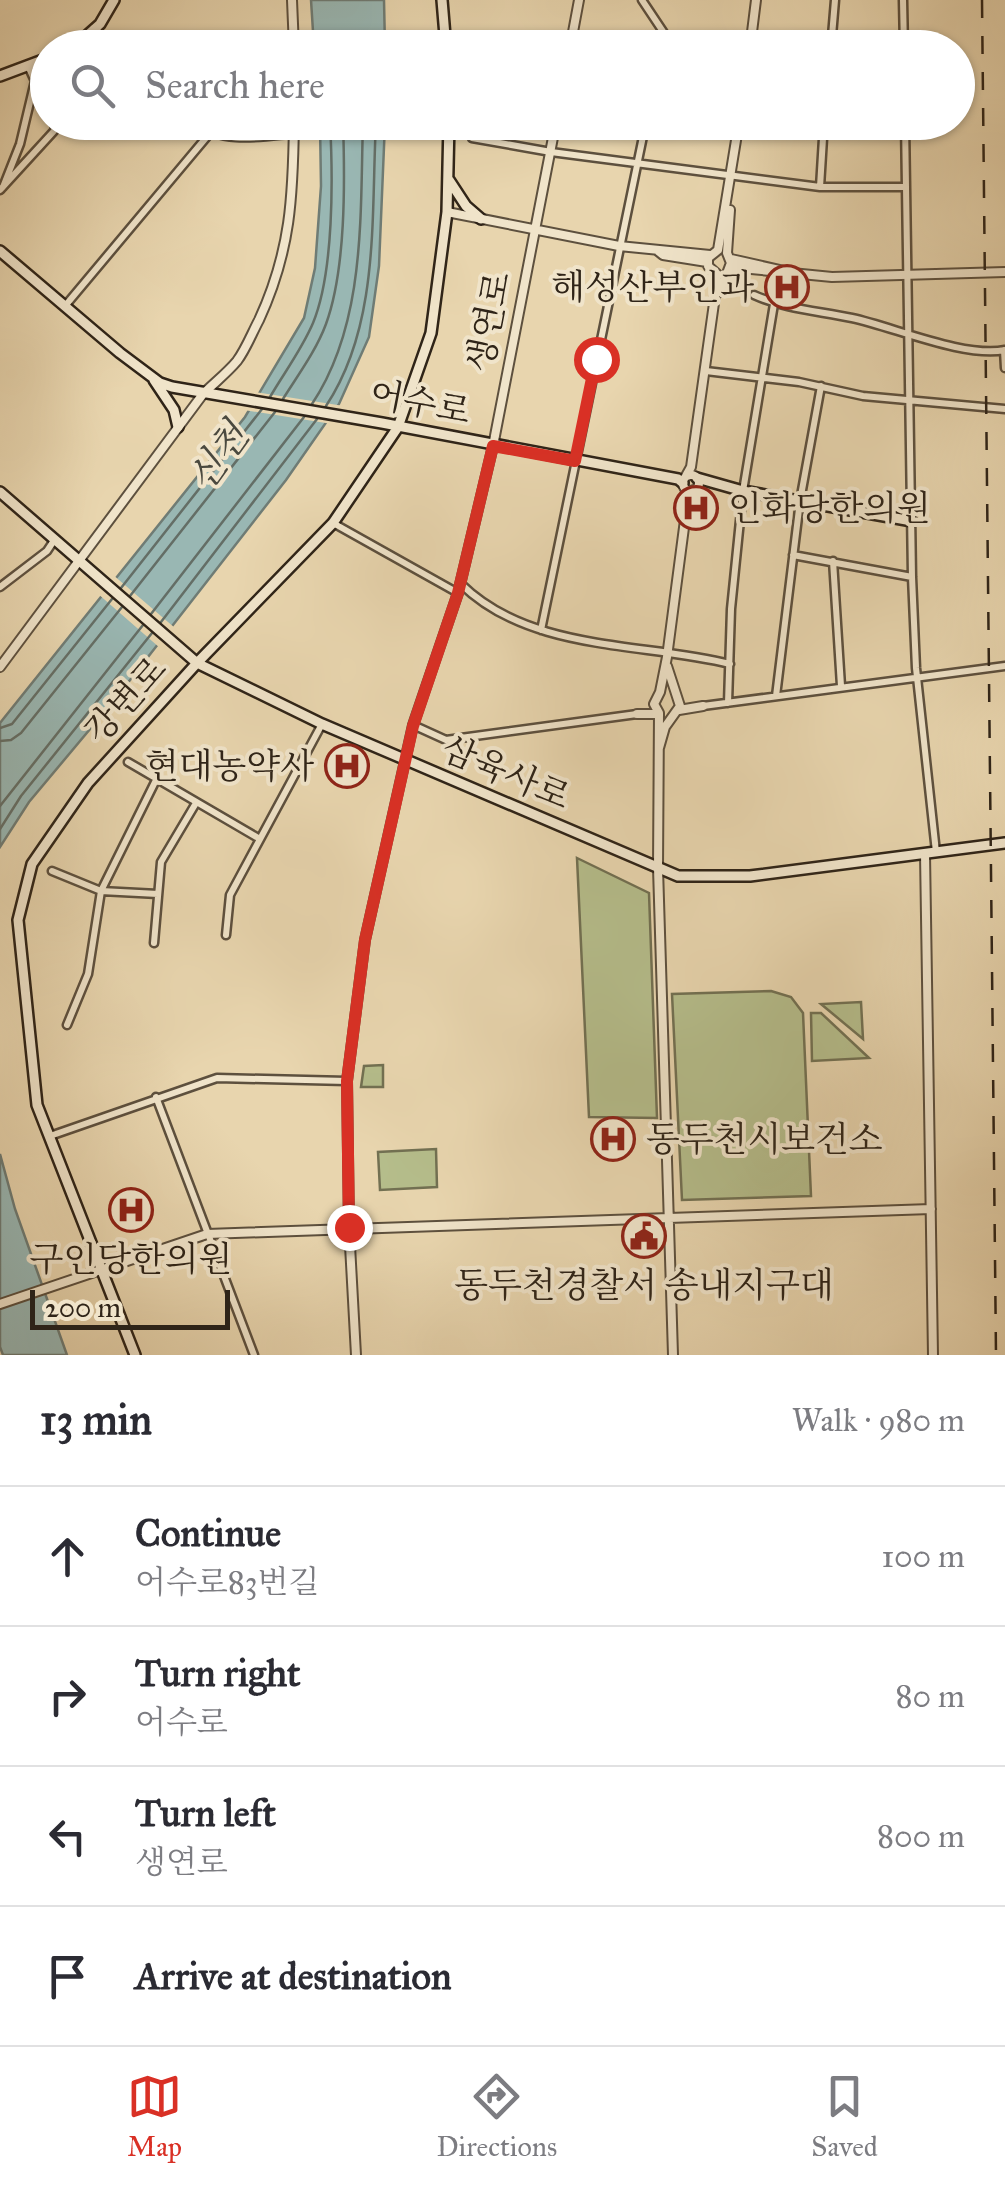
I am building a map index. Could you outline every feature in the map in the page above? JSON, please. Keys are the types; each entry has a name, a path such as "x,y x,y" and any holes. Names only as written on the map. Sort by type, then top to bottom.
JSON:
{"main road":[{"path":"94,29 114,0"},
{"path":"442,0 445,30"},
{"path":"0,76 28,66"},
{"name":"강변로","path":"136,1355 37,1105 18,920 32,864 88,783 196,662 333,523 398,427 431,333 447,212 449,140"},
{"path":"449,180 466,206 481,219"},
{"name":"어수로","path":"0,251 153,378 172,388 912,521"},
{"path":"153,378 174,410 178,427"},
{"name":"삼육사로","path":"0,492 196,662 322,724 678,876 750,876 1005,844"}],"street":[{"path":"292,0 293,30"},
{"path":"573,30 579,0"},
{"path":"642,0 661,30"},
{"path":"752,30 756,0"},
{"path":"832,30 835,0"},
{"path":"903,0 904,30"},
{"path":"28,66 30,70"},
{"path":"2,188 20,144 30,102"},
{"path":"2,188 46,140"},
{"path":"65,306 204,140"},
{"path":"0,667 82,563 178,427 238,360 282,263 294,189 294,140"},
{"path":"483,140 820,187 906,187"},
{"name":"생연로","path":"356,1355 347,1081 365,940 413,726 460,588 493,446 552,140"},
{"path":"541,630 642,140"},
{"path":"641,715 654,704 660,692 667,654 737,140"},
{"path":"820,187 823,140"},
{"path":"905,140 912,577 930,853 933,1355"},
{"path":"447,212 620,246 832,278 1005,272"},
{"path":"754,295 774,304 855,318 944,344 1004,350 1005,368"},
{"path":"728,704 731,609 743,491 774,304"},
{"path":"706,370 764,376 863,396 1005,410"},
{"path":"776,696 792,555 821,386"},
{"path":"333,523 541,630 730,664"},
{"path":"0,587 47,551 55,540"},
{"path":"792,555 912,577"},
{"path":"834,562 841,686"},
{"path":"667,654 679,709"},
{"path":"413,726 446,740 641,715 670,716 679,709 1005,666"},
{"path":"660,692 674,692"},
{"path":"654,704 659,714 658,868 673,1355"},
{"path":"658,752 665,727 679,709"},
{"path":"641,715 657,731"},
{"path":"226,935 230,895 322,724"},
{"path":"128,762 260,840"},
{"path":"67,1025 88,974 101,891 156,780"},
{"path":"154,944 161,862 196,802"},
{"path":"52,871 101,891 158,894"},
{"path":"50,1136 217,1078 347,1081"},
{"path":"156,1098 254,1355"},
{"path":"0,1304 207,1234 931,1209"}],"green space":[{"path":"577,858 649,893 657,1118 589,1117"},
{"path":"771,991 791,997 803,1013 811,1196 682,1200 672,994"},
{"path":"861,1002 863,1039 821,1004"},
{"path":"811,1013 821,1013 869,1058 812,1061"},
{"path":"383,1065 383,1087 361,1087 364,1066"},
{"path":"436,1149 437,1187 380,1190 378,1152"}],"water":[{"path":"311,0 384,0 385,30 313,30"},
{"name":"신천","path":"320,140 384,140 379,266 369,337 339,404 286,480 116,698 29,802 0,847 0,723 245,417 304,318 315,268"},
{"path":"0,1154 15,1209 67,1355 3,1355 0,1347"}],"pier":[{"path":"255,392 344,406 332,424 244,410"},
{"path":"112,574 175,628 160,648 97,593"}],"railway":[{"path":"982,0 996,1355"}],"place":[{"name":"해성산부인과","path":"787,287"},
{"name":"인화당한의원","path":"696,508"},
{"name":"현대농약사","path":"347,766"},
{"name":"동두천시보건소","path":"613,1139"},
{"name":"구인당한의원","path":"131,1210"},
{"name":"동두천경찰서 송내지구대","path":"644,1236"}],"route":[{"path":"349,1227 347,1081 365,940 413,726 458,593 493,446 575,461 596,359"}]}
